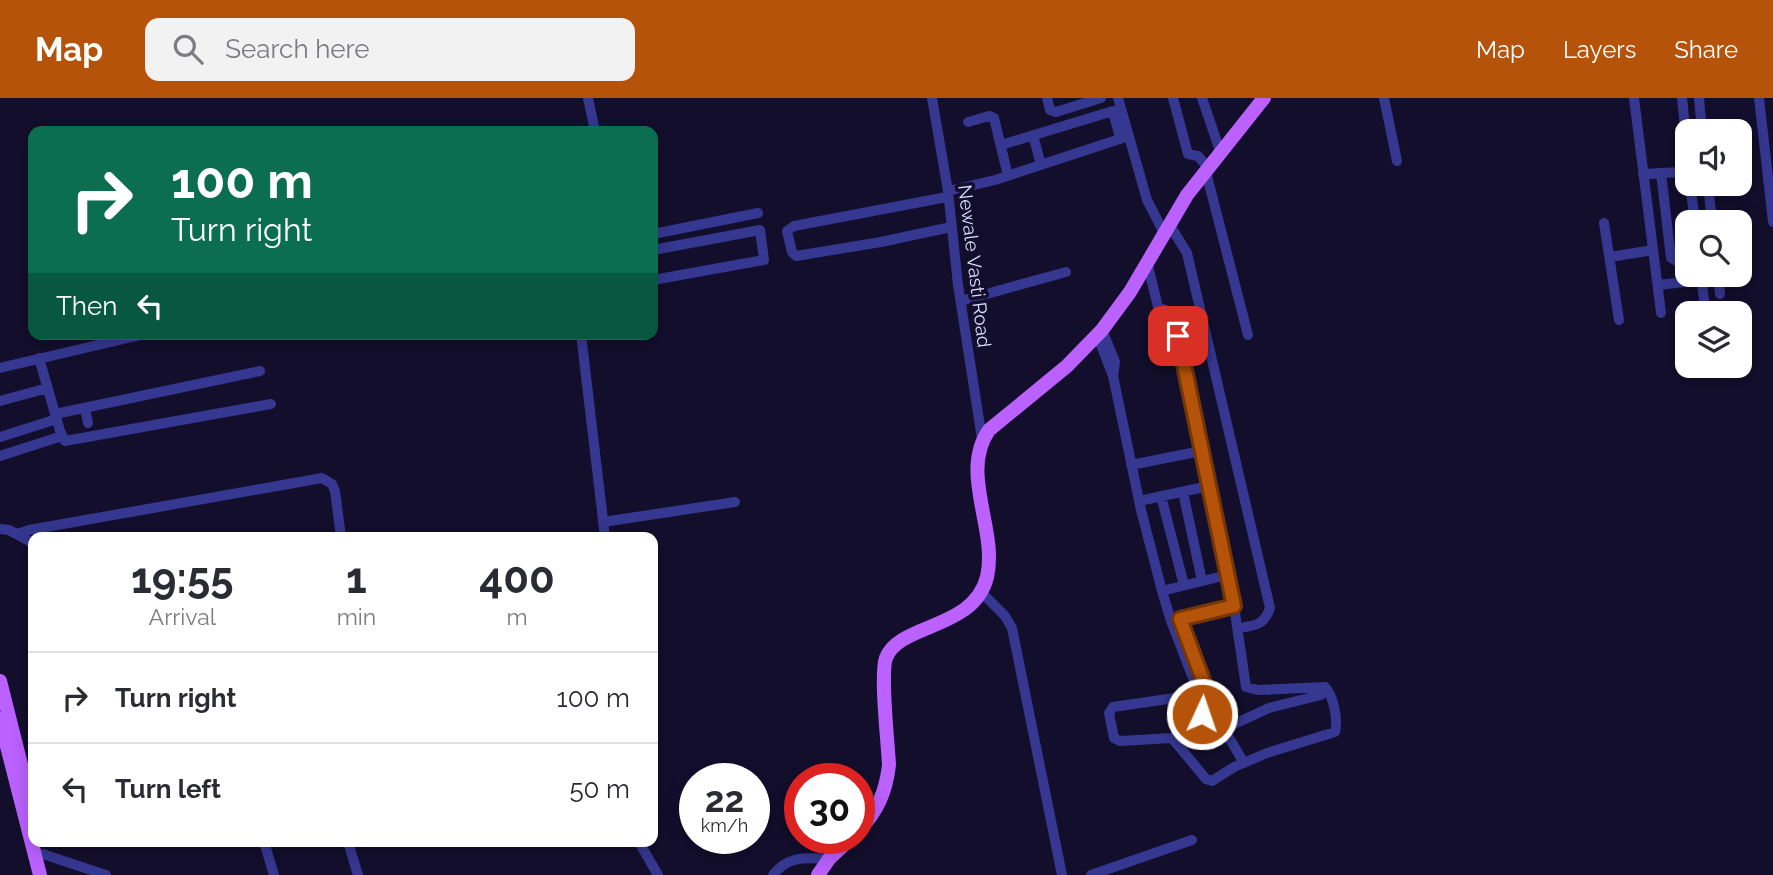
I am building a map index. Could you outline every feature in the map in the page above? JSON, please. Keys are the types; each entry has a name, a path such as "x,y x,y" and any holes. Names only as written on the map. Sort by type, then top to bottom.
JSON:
{"main road":[{"path":"875,809 880,803 889,765 884,676 886,656 900,643 956,616 981,592 987,577 988,562 978,477 982,439 989,430 1067,366 1099,332 1130,292 1187,195 1264,98"},
{"path":"0,681 28,792"},
{"path":"0,719 28,828"},
{"path":"33,847 40,875"},
{"path":"42,848 48,875"},
{"path":"818,875 834,854"}],"street":[{"path":"588,98 595,126"},
{"name":"Newale Vasti Road","path":"932,98 982,439"},
{"path":"1047,98 1050,110 1056,113 1101,98"},
{"path":"1118,98 1125,137"},
{"path":"1173,98 1188,154 1199,156 1207,171 1248,335"},
{"path":"1202,98 1221,154"},
{"path":"1384,98 1398,161"},
{"path":"1634,98 1661,313"},
{"path":"1682,98 1684,119"},
{"path":"1699,98 1701,119"},
{"path":"1759,98 1773,222"},
{"path":"1001,145 1113,111 1147,200 1187,253 1270,608 1261,624 1245,626"},
{"path":"968,122 992,116 1008,176"},
{"path":"1033,135 1041,165"},
{"path":"951,227 796,256 792,252 787,231 794,226 947,194 1125,137"},
{"path":"1643,174 1675,172"},
{"path":"1661,173 1671,258 1675,260"},
{"path":"658,233 758,213"},
{"path":"1604,223 1619,320"},
{"path":"658,249 760,230 764,260 658,279"},
{"path":"1610,257 1653,250"},
{"path":"1147,262 1158,307 1173,313 1234,606 1246,687 1258,690 1325,687 1330,694 1337,727 1335,732 1268,752 1209,782 1175,739 1120,741 1114,738 1109,713 1113,707 1197,693 1176,620"},
{"path":"961,301 1066,272"},
{"path":"1658,285 1675,282"},
{"path":"1703,287 1704,300"},
{"path":"1719,287 1720,294"},
{"path":"1099,332 1115,362 1114,376 1131,466 1162,591 1209,696 1200,711 1216,730 1224,729 1269,708 1321,695"},
{"path":"0,368 118,340"},
{"path":"582,340 604,532"},
{"path":"39,358 65,441 271,404"},
{"path":"0,437 85,408 260,371"},
{"path":"0,401 48,388"},
{"path":"85,408 88,423"},
{"path":"0,456 62,436"},
{"path":"1131,466 1201,450"},
{"path":"17,534 321,478 332,484 335,491 340,532"},
{"path":"1139,501 1209,486"},
{"path":"1183,492 1202,581"},
{"path":"1161,496 1184,586"},
{"path":"603,522 735,502"},
{"path":"0,528 28,540"},
{"path":"1162,591 1227,575"},
{"path":"981,592 1009,621 1012,628 1062,875"},
{"path":"1176,620 1234,606"},
{"path":"1224,729 1244,763"},
{"path":"1091,875 1192,840"},
{"path":"266,847 274,875"},
{"path":"350,847 358,875"},
{"path":"642,847 658,875"},
{"path":"42,848 106,875"},
{"path":"774,875 788,862 797,858 829,859"}],"route":[{"path":"1178,336 1234,606 1180,619 1209,696 1201,708 1202,714"}]}
